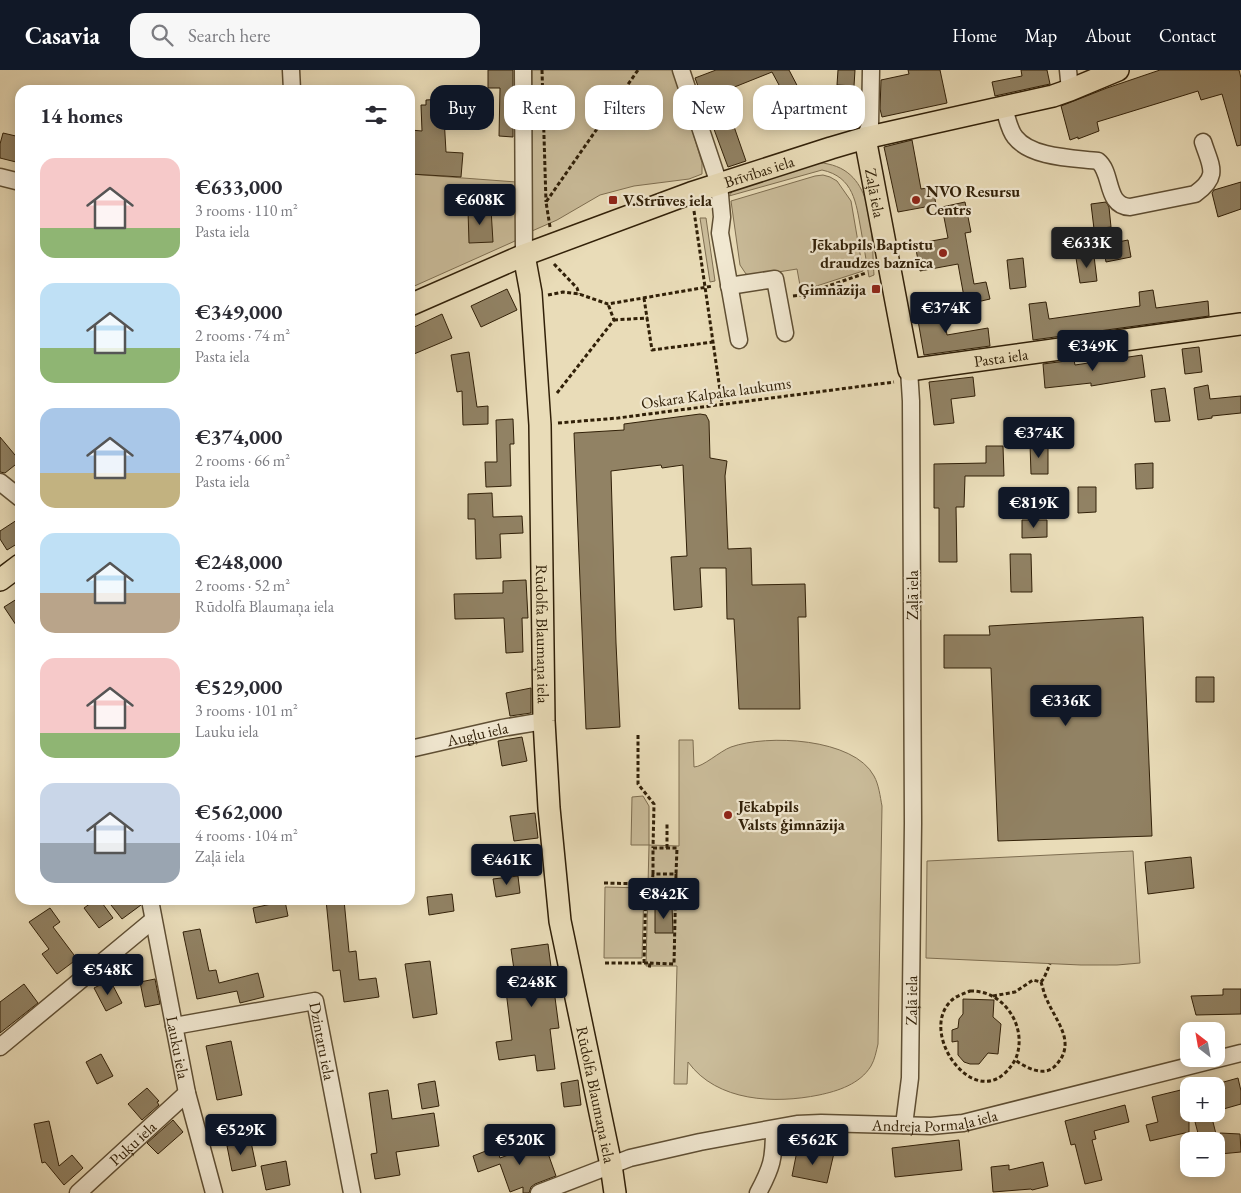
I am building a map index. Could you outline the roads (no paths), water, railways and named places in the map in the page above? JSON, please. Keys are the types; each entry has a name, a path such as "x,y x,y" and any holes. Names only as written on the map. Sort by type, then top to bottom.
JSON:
{"main road":[{"name":"Brīvības iela","path":"415,303 524,255 718,184 864,138 1004,108 1069,80 1118,70"},
{"name":"Zaļā iela","path":"864,138 902,376"},
{"name":"Rūdolfa Blaumaņa iela","path":"524,255 531,293 540,425 544,721 549,808 560,921 611,1165 615,1193"},
{"name":"Pasta iela","path":"902,376 1241,324"},
{"path":"0,580 15,569"}],"street":[{"path":"291,70 292,85"},
{"name":"Rūdolfa Blaumaņa iela","path":"523,70 524,255"},
{"path":"680,70 718,184 722,217 720,234 739,340"},
{"name":"Zaļā iela","path":"864,138 870,126 871,70"},
{"path":"1004,108 1015,137 1034,151 1098,161 1103,165 1112,195 1117,203 1123,207 1130,208 1195,194 1203,188 1210,180 1212,168 1203,142"},
{"path":"0,177 15,181"},
{"path":"729,285 775,279 785,333"},
{"name":"Zaļā iela","path":"902,376 911,401 908,916 910,1078 904,1125"},
{"path":"0,482 15,494"},
{"name":"Augļu iela","path":"415,748 502,728 544,721"},
{"name":"Lauku iela","path":"150,905 187,1093 214,1193"},
{"path":"0,1047 152,920"},
{"name":"Dzintaru iela","path":"174,1026 315,1001 352,1193"},
{"name":"Andreja Pormaļa iela","path":"540,1193 630,1158 700,1142 797,1124 931,1126 963,1123 1241,1053"},
{"name":"Puķu iela","path":"78,1193 187,1093"},
{"path":"758,1193 770,1168 774,1152 774,1129"}],"place":[{"name":"V.Strūves iela","path":"613,200"},
{"name":"NVO Resursu Centrs","path":"916,200"},
{"name":"Jēkabpils Baptistu draudzes baznīca","path":"943,253"},
{"name":"Ģimnāzija","path":"876,289"},
{"name":"Jēkabpils Valsts ģimnāzija","path":"728,815"}]}
